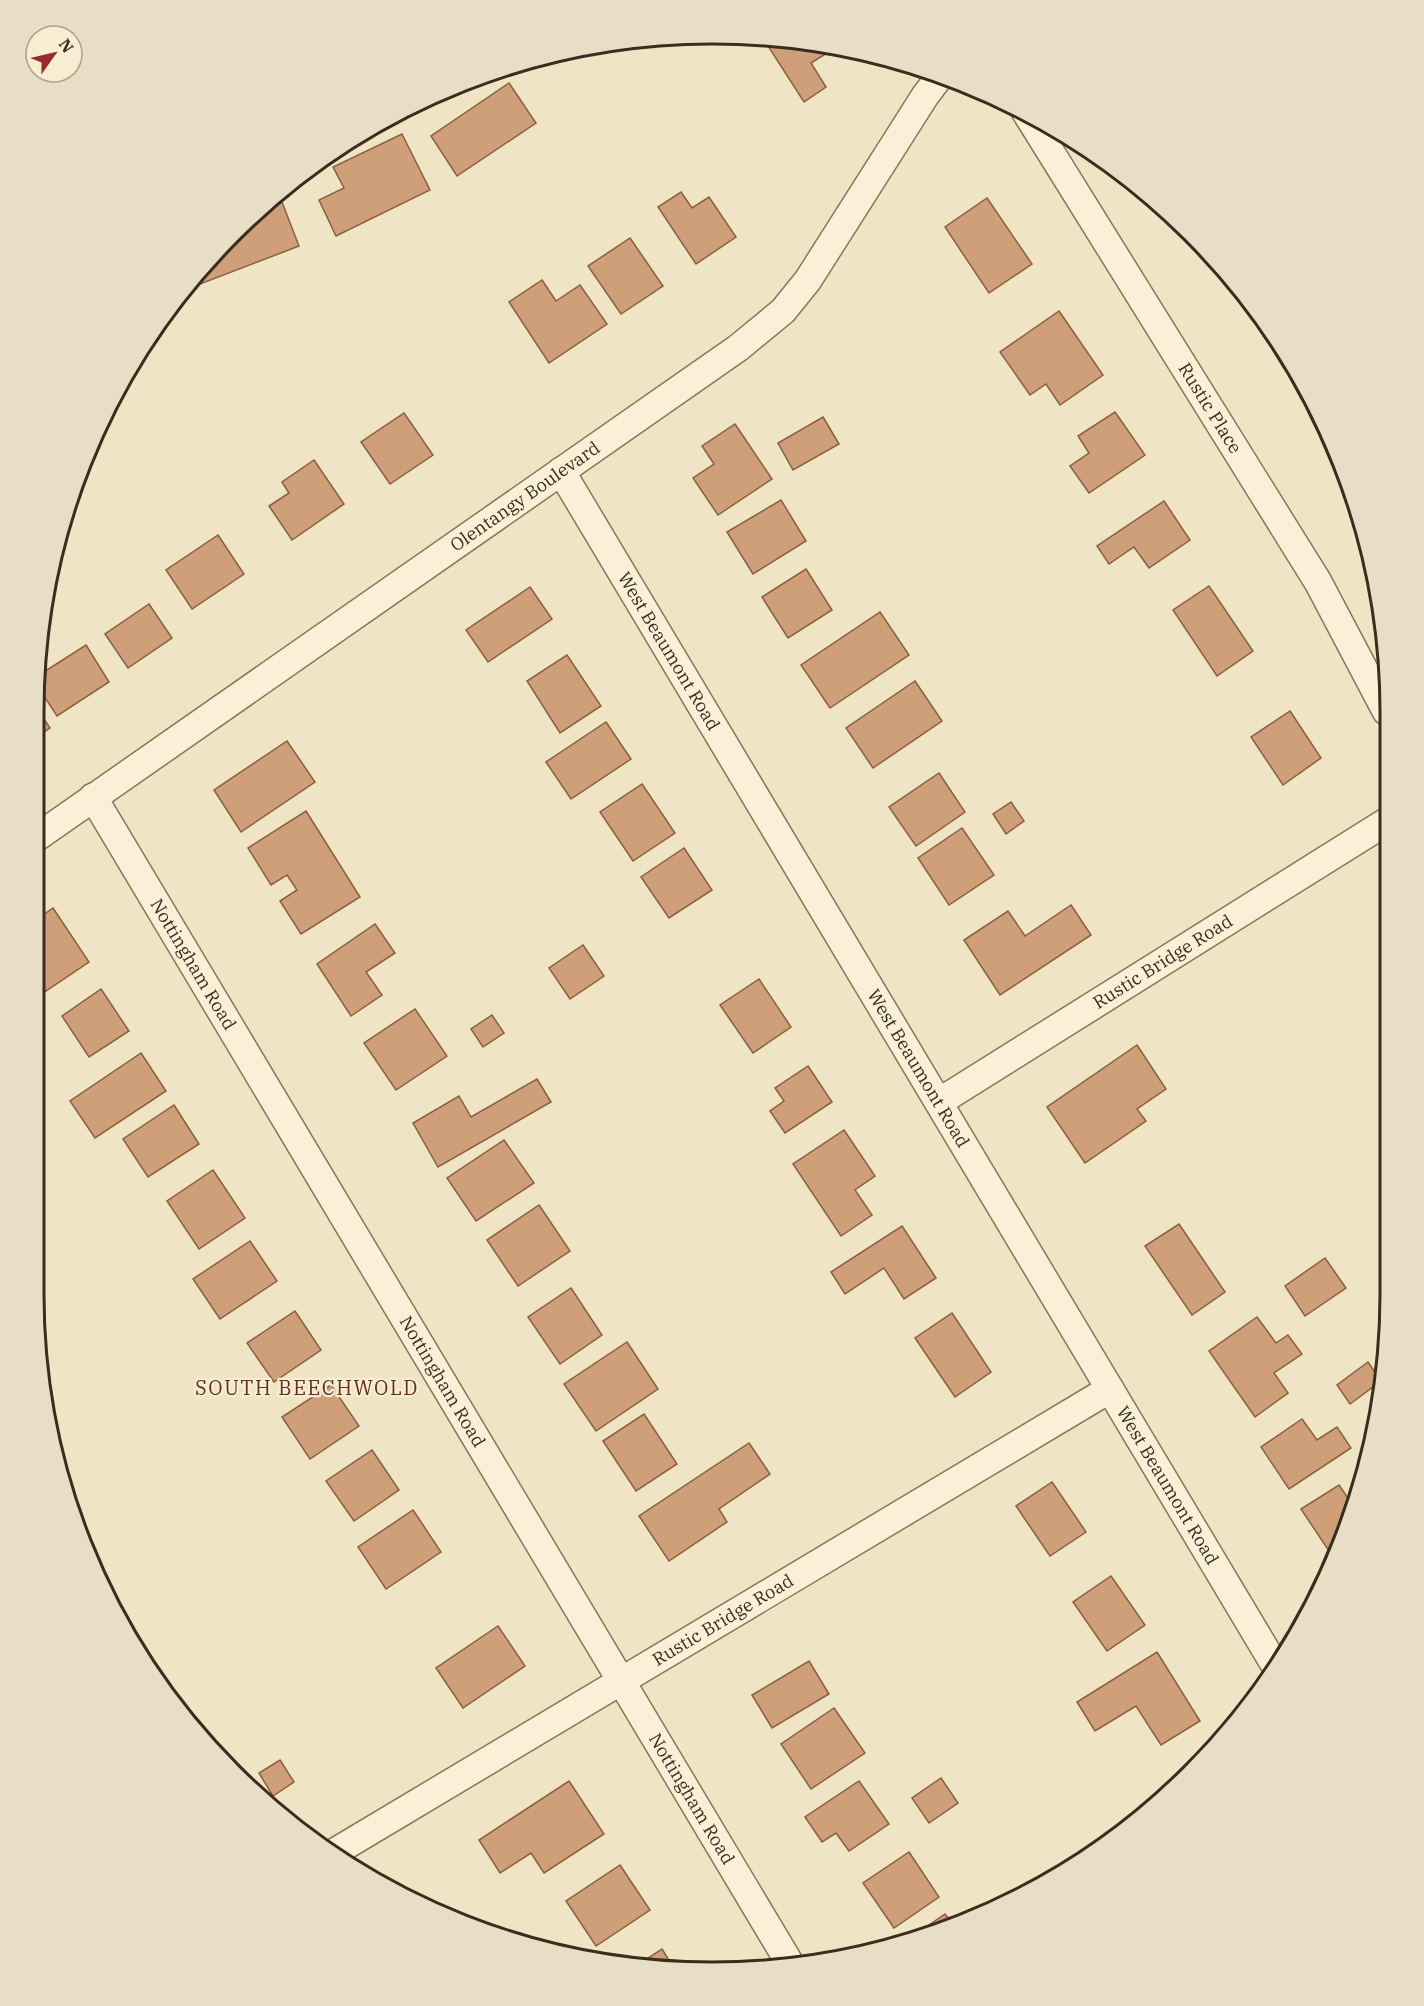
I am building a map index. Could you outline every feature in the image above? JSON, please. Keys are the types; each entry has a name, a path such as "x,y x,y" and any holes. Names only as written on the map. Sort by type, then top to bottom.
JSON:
{"street":[{"name":"Olentangy Boulevard","path":"44,832 738,348 783,310 808,280 935,82"},
{"name":"Rustic Place","path":"1035,127 1318,582 1380,699"},
{"name":"West Beaumont Road","path":"561,471 1271,1659"},
{"name":"Nottingham Road","path":"93,797 787,1958"},
{"name":"Rustic Bridge Road","path":"939,1102 1380,826"},
{"name":"Rustic Bridge Road","path":"340,1849 1110,1389"}],"building":[{"path":"768,46 826,53 811,63 826,87 804,102"},
{"path":"509,83 536,123 457,176 431,136"},
{"path":"402,134 430,190 336,236 319,200 344,188 333,167"},
{"path":"681,192 692,208 709,197 736,237 696,264 658,207"},
{"path":"987,198 1032,264 989,293 945,227"},
{"path":"282,202 299,246 198,285 239,239"},
{"path":"630,238 663,286 621,314 588,266"},
{"path":"542,280 556,301 580,285 607,324 549,363 509,302"},
{"path":"1059,311 1103,375 1060,405 1046,384 1030,395 1000,352"},
{"path":"1115,412 1145,455 1089,493 1070,466 1089,453 1078,436"},
{"path":"404,413 433,455 390,484 361,442"},
{"path":"823,417 839,444 793,470 778,443"},
{"path":"735,424 772,479 718,515 693,478 714,464 702,446"},
{"path":"314,460 344,504 292,540 269,506 289,493 282,482"},
{"path":"781,500 806,541 753,574 727,532"},
{"path":"1164,501 1190,540 1149,568 1134,547 1109,564 1097,546"},
{"path":"218,535 244,574 192,609 166,570"},
{"path":"806,569 832,610 788,638 762,597"},
{"path":"1209,586 1253,651 1217,676 1173,610"},
{"path":"530,587 552,619 488,662 466,630"},
{"path":"149,604 172,638 128,668 105,634"},
{"path":"880,612 909,655 830,708 801,665"},
{"path":"86,645 109,682 57,716 44,697 45,671"},
{"path":"567,655 601,706 560,733 527,681"},
{"path":"915,681 942,721 873,768 846,728"},
{"path":"1290,711 1321,758 1283,785 1251,737"},
{"path":"44,719 50,728 44,732"},
{"path":"606,722 631,759 571,799 546,762"},
{"path":"287,741 315,782 241,832 214,790"},
{"path":"939,773 965,812 916,846 889,807"},
{"path":"642,784 675,833 633,861 600,812"},
{"path":"1011,802 1024,821 1006,834 993,814"},
{"path":"306,811 360,897 301,934 280,901 297,890 287,875 271,885 248,848"},
{"path":"962,828 994,875 949,905 918,858"},
{"path":"684,848 712,890 669,918 641,877"},
{"path":"1071,905 1091,935 1000,995 964,940 1008,911 1025,936"},
{"path":"53,908 89,962 44,992 44,914"},
{"path":"375,924 395,953 366,972 382,995 351,1016 317,964"},
{"path":"583,945 604,976 570,999 549,968"},
{"path":"759,979 791,1027 753,1053 720,1005"},
{"path":"101,989 129,1031 89,1057 62,1016"},
{"path":"415,1009 447,1056 396,1090 364,1043"},
{"path":"492,1015 504,1033 483,1047 471,1029"},
{"path":"1137,1045 1166,1089 1137,1109 1146,1121 1085,1163 1047,1107"},
{"path":"141,1053 166,1091 95,1138 70,1101"},
{"path":"808,1066 832,1102 785,1133 770,1111 784,1101 775,1088"},
{"path":"537,1079 551,1102 438,1167 413,1123 459,1096 471,1117"},
{"path":"174,1105 199,1144 148,1177 123,1139"},
{"path":"844,1130 875,1176 855,1190 872,1215 841,1236 793,1164"},
{"path":"504,1140 534,1183 476,1221 447,1178"},
{"path":"213,1170 245,1218 199,1249 167,1201"},
{"path":"539,1205 570,1251 518,1286 487,1240"},
{"path":"1179,1224 1225,1292 1192,1315 1145,1246"},
{"path":"902,1226 936,1278 904,1299 884,1268 845,1294 831,1272"},
{"path":"250,1241 277,1281 220,1319 193,1279"},
{"path":"1325,1258 1346,1288 1305,1316 1285,1286"},
{"path":"571,1288 602,1335 560,1364 528,1317"},
{"path":"295,1311 321,1350 274,1382 247,1343"},
{"path":"952,1313 991,1372 955,1397 915,1338"},
{"path":"1257,1317 1276,1343 1288,1335 1302,1354 1274,1373 1288,1393 1255,1417 1209,1351"},
{"path":"627,1342 658,1389 596,1431 564,1384"},
{"path":"1368,1362 1376,1373 1374,1386 1350,1404 1337,1385"},
{"path":"331,1385 359,1426 310,1459 282,1417"},
{"path":"644,1414 677,1464 636,1491 603,1441"},
{"path":"1302,1419 1317,1440 1337,1427 1351,1448 1289,1489 1261,1447"},
{"path":"749,1443 770,1474 719,1509 727,1522 669,1561 639,1516"},
{"path":"372,1450 399,1490 354,1521 326,1481"},
{"path":"1052,1482 1086,1532 1050,1556 1016,1506"},
{"path":"1339,1485 1348,1499 1330,1551 1329,1551 1301,1509"},
{"path":"413,1510 441,1552 386,1589 358,1547"},
{"path":"1111,1576 1145,1625 1107,1651 1073,1602"},
{"path":"498,1626 525,1666 463,1708 436,1668"},
{"path":"1157,1652 1200,1721 1161,1745 1136,1706 1095,1731 1077,1702"},
{"path":"809,1661 829,1694 772,1728 752,1695"},
{"path":"834,1708 865,1753 811,1789 781,1744"},
{"path":"280,1760 294,1782 273,1796 259,1773"},
{"path":"941,1778 958,1803 929,1823 912,1798"},
{"path":"569,1781 604,1834 544,1873 531,1853 500,1873 479,1840"},
{"path":"859,1781 889,1824 849,1851 836,1833 822,1842 805,1817"},
{"path":"909,1852 939,1897 894,1928 863,1883"},
{"path":"620,1865 650,1910 596,1946 566,1901"},
{"path":"945,1914 949,1919 927,1927 925,1928"},
{"path":"662,1949 669,1961 668,1961 646,1959"}],"district":[{"name":"SOUTH BEECHWOLD","path":"307,1388"}]}
